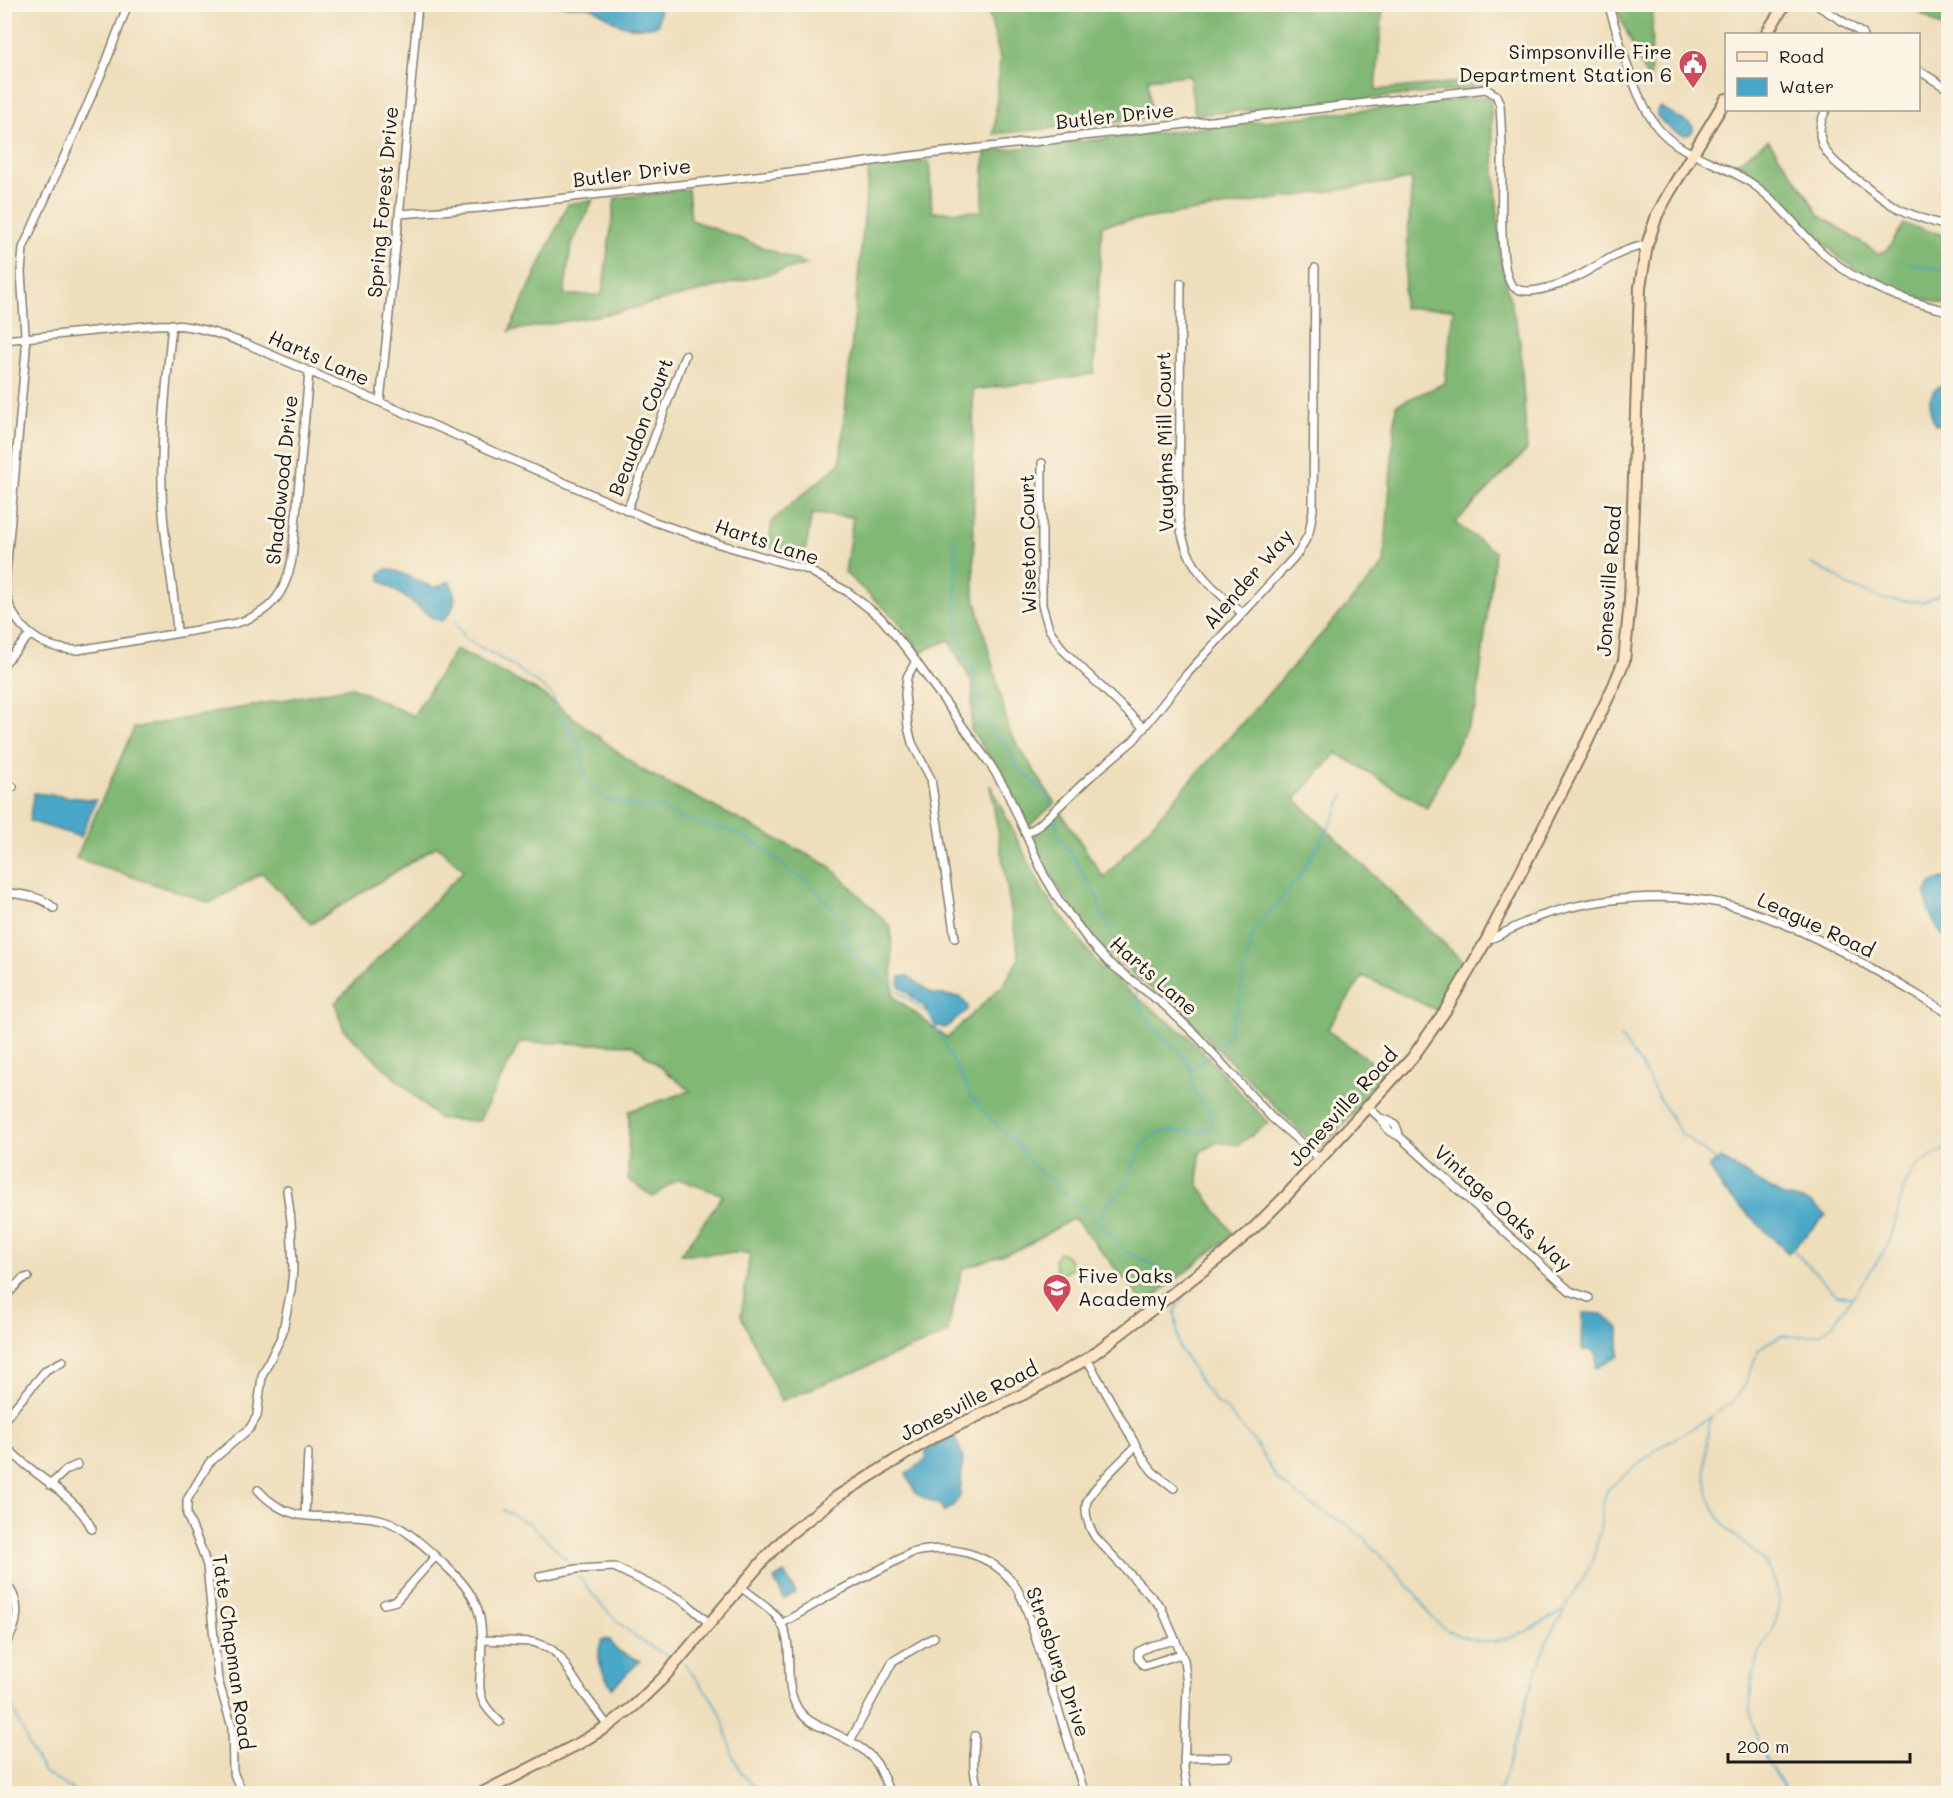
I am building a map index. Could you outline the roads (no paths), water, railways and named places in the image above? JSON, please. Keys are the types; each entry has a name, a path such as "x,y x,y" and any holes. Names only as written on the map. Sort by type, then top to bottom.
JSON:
{"street":[{"path":"27,337 21,272 25,241 104,68 128,4"},
{"name":"Spring Forest Drive","path":"380,402 418,4"},
{"path":"1608,4 1645,108 1663,133 1693,153 1737,174 1755,186 1785,212 1826,255 1845,269 1892,295 1920,305 1948,311"},
{"path":"1767,33 1785,4"},
{"path":"1815,4 1861,33"},
{"path":"1920,71 1948,89"},
{"name":"Butler Drive","path":"399,214 480,208 1486,89 1496,95 1500,105 1502,225 1506,271 1512,286 1523,291 1559,284 1622,252 1647,245"},
{"name":"Jonesville Road","path":"480,1794 562,1753 608,1726 645,1697 767,1556 821,1508 939,1434 1026,1393 1087,1359 1187,1282 1255,1227 1368,1107 1427,1038 1486,941 1592,731 1624,661 1630,602 1640,287 1647,245 1661,207 1725,101"},
{"path":"1827,111 1821,124 1821,140 1834,163 1898,208 1948,227"},
{"name":"Alender Way","path":"1026,834 1038,826 1091,776 1125,750 1186,675 1299,552 1307,539 1313,510 1315,268"},
{"name":"Vaughns Mill Court","path":"1181,283 1181,533 1186,551 1195,567 1242,613"},
{"path":"172,324 163,432 162,489 177,633"},
{"name":"Harts Lane","path":"4,340 172,324 192,326 218,333 627,511 681,532 790,564 825,578 848,592 872,609 889,627 990,764 1053,890 1100,954 1119,972 1164,1005 1213,1052 1271,1117 1320,1159"},
{"name":"Shadowood Drive","path":"27,337 5,585 15,617 30,635 44,644 57,648 78,650 233,624 250,619 269,607 284,587 292,559 309,372"},
{"name":"Beaudon Court","path":"627,511 686,355"},
{"name":"Wiseton Court","path":"1042,463 1042,605 1047,623 1055,640 1068,656 1144,728"},
{"path":"4,664 30,635"},
{"path":"915,661 907,677 908,727 912,743 931,779 955,938"},
{"path":"4,892 39,898 54,908"},
{"name":"League Road","path":"1486,941 1544,915 1585,905 1642,898 1717,903 1747,910 1798,930 1856,959 1948,1013"},
{"name":"Vintage Oaks Way","path":"1368,1107 1389,1131 1399,1136 1570,1291 1589,1298"},
{"name":"Tate Chapman Road","path":"244,1794 233,1771 232,1727 218,1680 207,1566 189,1522 186,1506 188,1498 209,1463 250,1428 257,1417 262,1376 282,1335 291,1290 292,1231 287,1190"},
{"path":"4,1298 22,1279 28,1277"},
{"path":"1087,1359 1135,1447 1153,1472 1174,1488"},
{"path":"4,1420 46,1370 63,1361"},
{"path":"4,1444 24,1465 82,1511 92,1529"},
{"path":"1135,1447 1091,1493 1086,1503 1088,1525 1095,1537 1161,1607 1176,1640 1187,1685 1184,1758 1188,1794"},
{"path":"305,1516 308,1453"},
{"path":"50,1485 66,1470 77,1465"},
{"path":"258,1490 275,1507 293,1514 361,1516 384,1520 404,1531 463,1582 476,1601 479,1612 482,1640 480,1674 482,1700 500,1722"},
{"name":"Strasburg Drive","path":"782,1624 829,1596 911,1553 925,1549 944,1549 960,1550 979,1557 998,1568 1016,1587 1026,1608 1085,1794"},
{"path":"384,1604 396,1601 435,1557"},
{"path":"540,1576 577,1569 614,1567 684,1601 710,1624"},
{"path":"4,1582 15,1598 17,1621 12,1635 4,1646"},
{"path":"741,1587 782,1624 787,1647 789,1683 795,1703 802,1714 811,1722 850,1741 867,1754 878,1765 890,1794"},
{"path":"850,1741 893,1661 934,1637"},
{"path":"482,1640 533,1642 550,1648 560,1657 608,1726"},
{"path":"1176,1640 1150,1646 1138,1653 1138,1658 1144,1666 1181,1654"},
{"path":"975,1736 976,1785 981,1794"},
{"path":"1184,1758 1228,1757"}],"water":[{"path":"555,5 660,5 658,25 630,27 613,21 593,8"},
{"path":"1660,107 1690,124 1693,131 1688,135 1671,129 1657,116 1657,110"},
{"path":"1948,382 1948,426 1935,424 1930,411 1930,399 1936,389"},
{"path":"386,569 399,572 431,587 438,587 449,581 455,598 450,613 442,621 430,616 380,580 380,573"},
{"path":"34,793 96,800 81,837 29,821"},
{"path":"1942,878 1948,878 1948,941 1932,919 1925,893 1931,884"},
{"path":"908,976 933,994 960,997 968,1006 967,1010 945,1028 935,1025 925,1007 899,986 900,977"},
{"path":"1720,1158 1781,1195 1810,1202 1826,1215 1788,1253 1723,1190 1709,1167"},
{"path":"1583,1313 1603,1314 1619,1328 1619,1356 1596,1368 1596,1355 1590,1350 1582,1350"},
{"path":"954,1435 963,1457 960,1496 952,1507 944,1512 940,1505 916,1494 906,1474 927,1459 925,1451"},
{"path":"784,1573 796,1593 784,1599 774,1579"},
{"path":"603,1639 610,1640 616,1650 640,1661 612,1688 599,1658"}],"waterway":[{"path":"1908,263 1948,271"},
{"path":"955,538 957,629 959,640 973,668 980,701 990,728 1011,753 1015,764 1039,787 1052,806"},
{"path":"1811,564 1836,576 1848,586 1886,600 1924,602 1948,590"},
{"path":"454,621 466,639 512,665 552,694 562,720 579,743 587,783 595,792 605,799 645,808 661,809 687,821 732,831 762,848 781,862 789,872 803,879 821,895 841,917 849,950 929,1014 972,1098 999,1129 1014,1140 1033,1165 1090,1214 1125,1251 1158,1267 1173,1279 1176,1285"},
{"path":"1217,1048 1226,1039 1237,1009 1253,932 1299,877 1332,822 1344,795"},
{"path":"1055,816 1058,836 1099,900 1101,912 1124,960 1137,973 1137,978"},
{"path":"1103,1226 1104,1209 1123,1188 1148,1140 1162,1132 1200,1132 1212,1128 1211,1113 1195,1092 1187,1061 1148,1021 1138,1002 1137,990"},
{"path":"1620,1037 1640,1063 1680,1132 1715,1160"},
{"path":"1193,1069 1210,1055"},
{"path":"1498,1794 1547,1641 1592,1562 1600,1532 1603,1501 1608,1489 1657,1449 1733,1401 1744,1387 1758,1351 1770,1341 1783,1336 1820,1334 1833,1324 1886,1249 1904,1189 1913,1172 1924,1161 1948,1148"},
{"path":"1792,1249 1837,1295 1852,1297"},
{"path":"1181,1294 1183,1297 1175,1311 1179,1347 1204,1387 1256,1444 1278,1480 1310,1504 1346,1524 1364,1538 1414,1592 1431,1617 1447,1630 1460,1636 1495,1642 1531,1629 1562,1611"},
{"path":"1711,1418 1705,1460 1712,1503 1726,1527 1758,1556 1770,1571 1778,1594 1778,1614 1757,1659 1753,1674 1751,1704 1752,1720 1761,1749 1789,1794"},
{"path":"503,1510 532,1525 567,1560"},
{"path":"579,1577 620,1624 644,1642 672,1658"},
{"path":"684,1663 721,1714 733,1756 741,1773 763,1794"},
{"path":"4,1696 10,1702 32,1752 44,1772 79,1794"}],"place":[{"name":"Simpsonville Fire Department Station 6","path":"1693,90"},
{"name":"Five Oaks Academy","path":"1057,1314"}]}
